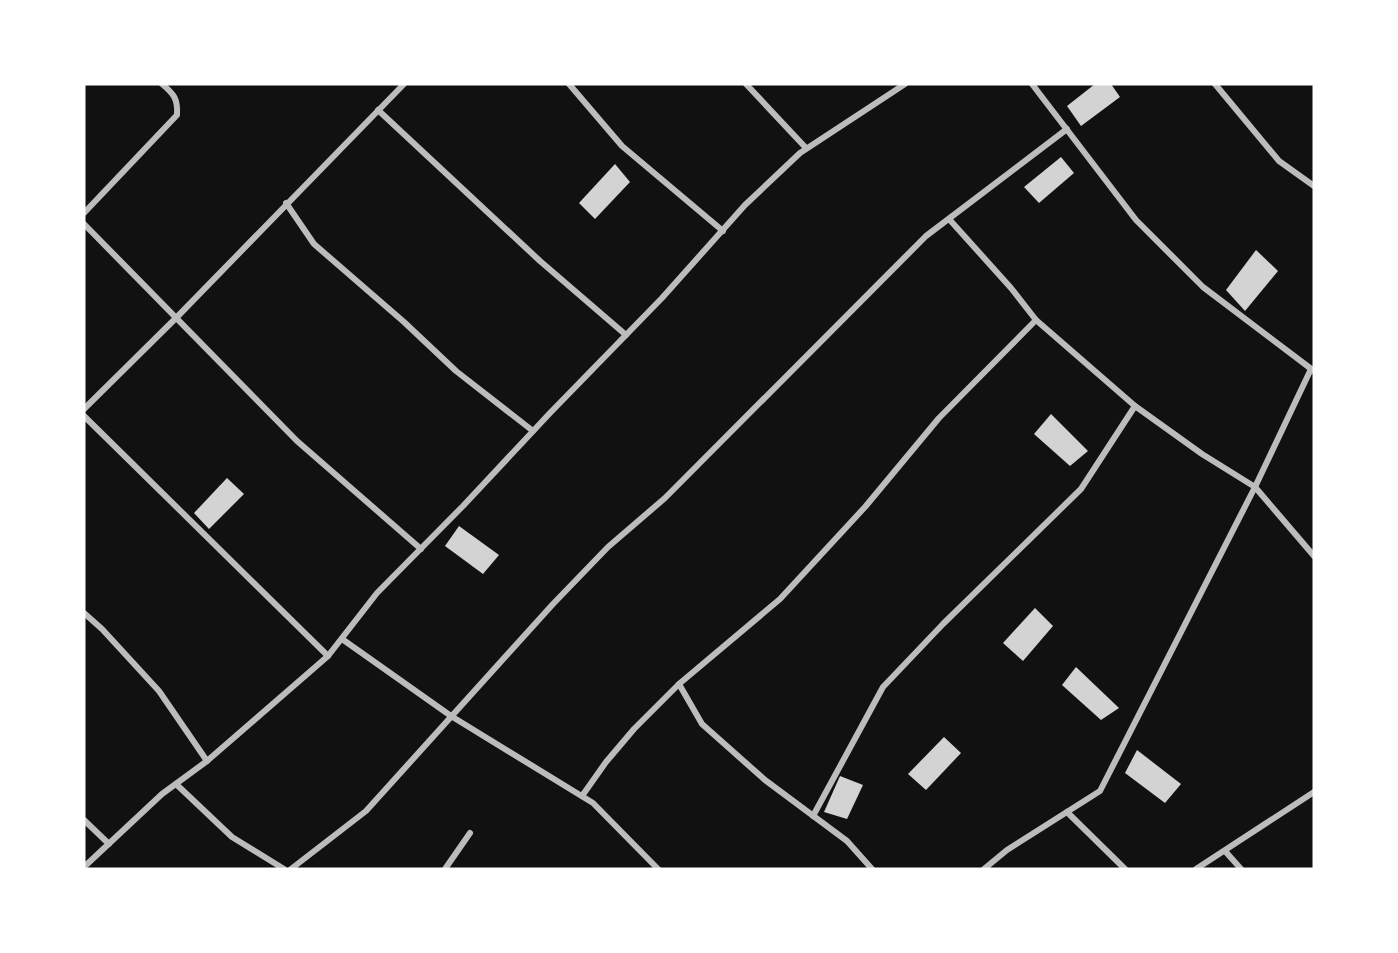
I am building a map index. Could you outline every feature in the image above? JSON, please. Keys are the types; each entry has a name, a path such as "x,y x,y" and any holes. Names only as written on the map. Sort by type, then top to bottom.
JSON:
{"street":[{"path":"84,213 177,115 178,104 174,94 162,84"},
{"path":"84,409 404,84"},
{"path":"569,84 622,146 723,231"},
{"path":"746,84 806,148"},
{"path":"84,867 162,794 207,761 328,656 377,593 626,335 746,205 806,148 905,84"},
{"path":"984,869 1007,850 1100,791 1312,370 1203,286 1136,220 1032,84"},
{"path":"1215,84 1279,161 1314,186"},
{"path":"378,110 532,254 626,335"},
{"path":"291,869 366,811 553,603 608,547 665,498 752,413 909,252 926,236 1067,129"},
{"path":"286,203 314,244 404,322 456,371 533,431"},
{"path":"949,219 1011,288 1036,320 1135,406 1202,454 1255,487 1314,556"},
{"path":"84,224 297,441 421,549"},
{"path":"582,796 606,762 634,729 679,684 780,599 865,507 939,418 1036,320"},
{"path":"813,816 882,687 1081,489 1135,406"},
{"path":"84,416 328,656"},
{"path":"84,613 102,629 159,691 207,761"},
{"path":"342,639 451,716 593,803 658,869"},
{"path":"679,684 702,724 765,780 847,841 872,869"},
{"path":"176,784 232,837 284,869"},
{"path":"1196,869 1314,792"},
{"path":"1066,812 1125,869"},
{"path":"84,820 109,844"},
{"path":"445,869 470,833"},
{"path":"1225,851 1240,869"}],"building":[{"path":"1095,84 1111,84 1120,97 1081,126 1067,106"},
{"path":"1061,157 1074,173 1039,203 1024,187"},
{"path":"615,164 630,182 595,219 579,203"},
{"path":"1256,250 1278,271 1245,311 1226,290"},
{"path":"1051,414 1088,451 1070,466 1034,434"},
{"path":"227,478 244,494 209,529 194,513"},
{"path":"459,526 499,555 483,574 445,546"},
{"path":"1035,608 1053,626 1023,661 1003,643"},
{"path":"1076,667 1119,708 1101,720 1062,685"},
{"path":"944,737 961,753 926,790 908,774"},
{"path":"1137,750 1181,784 1165,803 1125,773"},
{"path":"840,776 863,785 847,819 824,812"}]}
